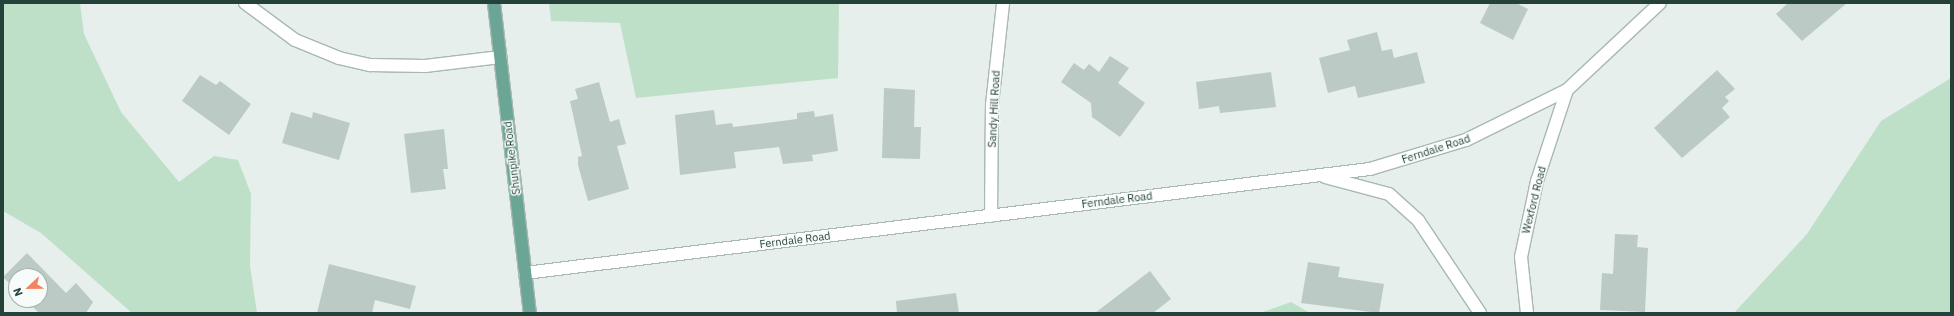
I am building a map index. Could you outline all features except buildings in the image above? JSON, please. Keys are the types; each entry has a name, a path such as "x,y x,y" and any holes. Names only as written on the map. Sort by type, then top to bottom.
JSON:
{"main road":[{"name":"Shunpike Road","path":"494,3 530,313"}],"street":[{"path":"244,3 295,40 339,58 370,65 425,66 500,56"},
{"name":"Sandy Hill Road","path":"992,216 992,105 1003,3"},
{"name":"Ferndale Road","path":"525,273 1370,169 1466,140 1567,90 1660,3"},
{"name":"Wexford Road","path":"1527,313 1520,257 1537,181 1567,90"},
{"path":"1319,176 1389,194 1418,220 1480,313"}],"green space":[{"path":"3,3 80,3 84,34 121,112 179,182 214,156 238,160 251,194 250,266 257,313 132,313 41,233 3,211"},
{"path":"549,3 839,3 838,78 636,98 620,23 551,21"},
{"path":"1951,78 1951,313 1734,313 1807,234 1881,121"},
{"path":"1291,302 1310,313 1260,313"}]}
